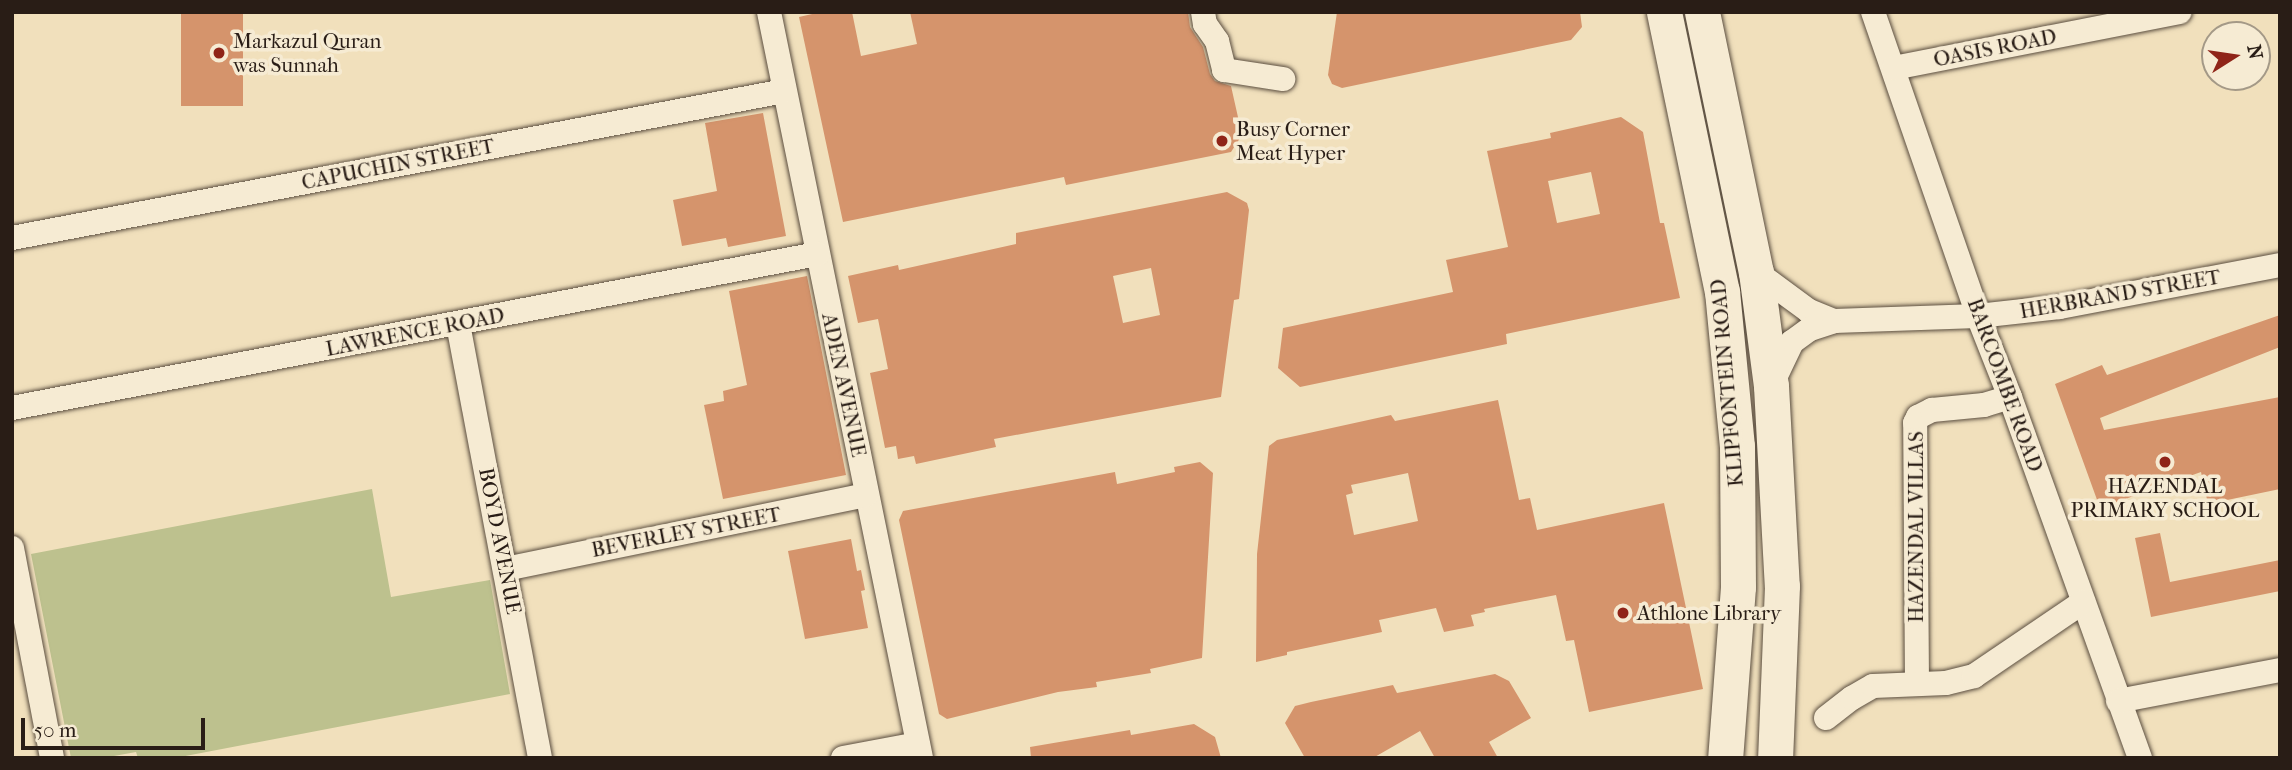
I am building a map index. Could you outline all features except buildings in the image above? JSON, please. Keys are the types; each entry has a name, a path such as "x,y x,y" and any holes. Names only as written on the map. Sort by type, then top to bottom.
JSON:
{"main road":[{"name":"KLIPFONTEIN ROAD","path":"1664,12 1722,291 1737,446 1738,587 1725,758"},
{"name":"KLIPFONTEIN ROAD","path":"1702,12 1756,272 1771,386 1782,586 1775,758"}],"street":[{"name":"ADEN AVENUE","path":"769,12 919,751"},
{"path":"1203,12 1205,24 1217,41 1224,70 1283,79"},
{"name":"BARCOMBE ROAD","path":"1873,12 1978,316 2010,397 2140,758"},
{"name":"OASIS ROAD","path":"1894,68 2180,12"},
{"name":"CAPUCHIN STREET","path":"12,238 784,91"},
{"name":"LAWRENCE ROAD","path":"12,408 817,254"},
{"name":"HERBRAND STREET","path":"1771,386 1792,342 1810,329 1834,321 1978,316 2060,307 2280,265"},
{"name":"HERBRAND STREET","path":"1756,272 1809,311 1834,321"},
{"name":"BOYD AVENUE","path":"458,324 540,758"},
{"name":"HAZENDAL VILLAS","path":"1917,684 1915,423 1927,411 1962,408 2010,397"},
{"name":"BEVERLEY STREET","path":"505,569 867,495"},
{"path":"12,548 52,758"},
{"path":"1826,718 1864,689 1946,683 1974,676 2083,602"},
{"path":"2118,701 2280,670"},
{"path":"843,758 919,751"}],"green space":[{"path":"372,489 391,597 490,580 510,694 175,758 138,758 136,752 103,758 71,758 31,554"}],"place":[{"name":"Markazul Quran was Sunnah","path":"219,53"},
{"name":"Busy Corner Meat Hyper","path":"1222,141"},
{"name":"HAZENDAL PRIMARY SCHOOL","path":"2165,462"},
{"name":"Athlone Library","path":"1623,613"}]}
